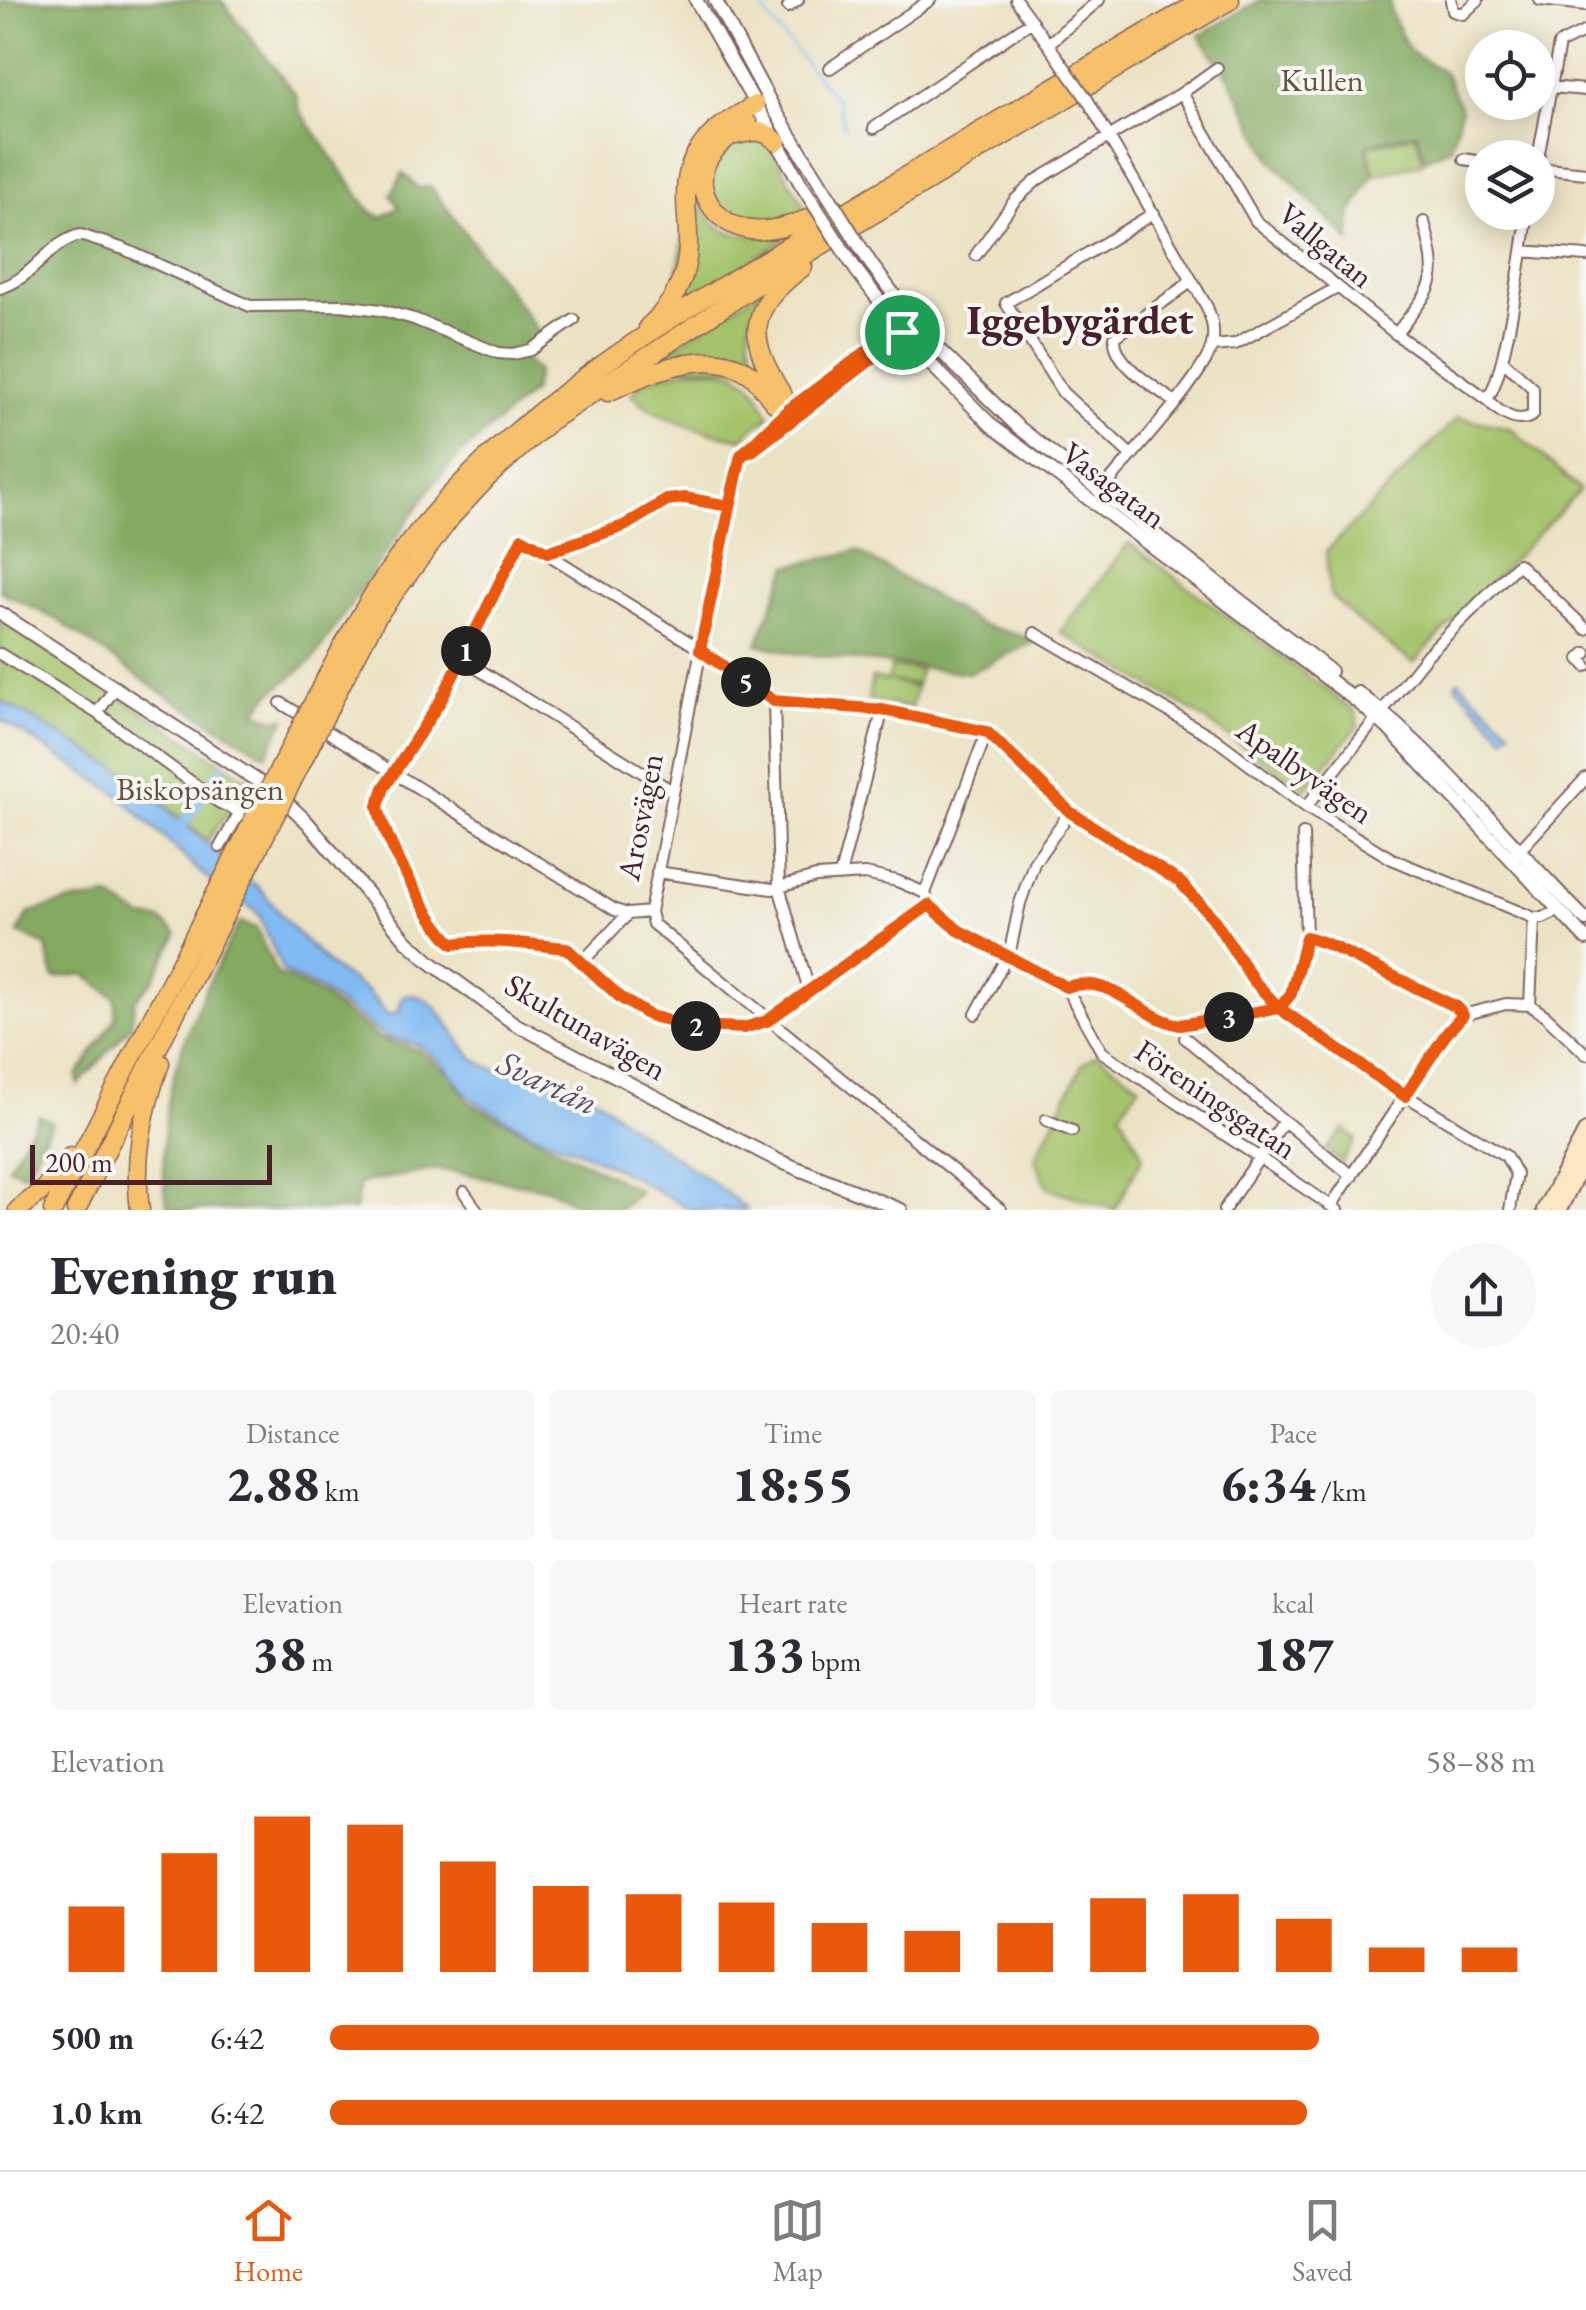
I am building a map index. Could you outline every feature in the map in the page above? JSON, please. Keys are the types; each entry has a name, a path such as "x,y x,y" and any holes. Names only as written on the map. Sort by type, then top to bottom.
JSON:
{"highway":[{"path":"334,680 450,517 489,476 599,380 869,198 1204,0"},
{"path":"76,1210 175,993 334,680 365,606 428,521 484,461 566,392 599,380 1230,0"},
{"path":"757,105 710,156 702,175 708,202 731,224 753,230 774,228 869,198"},
{"path":"622,365 678,293 688,268 689,183 695,156 712,133 757,105"},
{"path":"731,134 758,130 777,142"},
{"path":"791,415 758,349 759,315 779,286 859,222"},
{"path":"622,365 732,365 752,375 777,408 791,415"},
{"path":"53,1210 100,1119 175,993"},
{"path":"140,1210 137,1164 142,1124 162,1056 184,1004 175,993"},
{"path":"18,1210 54,1178 94,1120 100,1119"}],"main road":[{"path":"1544,1210 1586,1131"},
{"path":"1560,1210 1586,1155"}],"street":[{"name":"Vasagatan","path":"696,0 802,184 877,300 1096,498"},
{"name":"Vasagatan","path":"714,0 757,105 816,176 871,264 917,350 992,426 1096,498 1416,740 1558,911 1586,938"},
{"path":"788,7 798,0"},
{"path":"830,68 930,0"},
{"path":"1016,0 1109,134 1213,325 1212,346 1200,370 1096,498"},
{"path":"1048,44 1099,0"},
{"path":"1451,0 1453,11 1463,14 1478,0"},
{"path":"1540,0 1586,5"},
{"path":"874,128 1032,21"},
{"path":"1555,63 1559,44 1586,31"},
{"path":"976,255 1026,188 1217,68"},
{"path":"1555,87 1586,90"},
{"name":"Vallgatan","path":"1182,93 1256,220 1396,334 1494,407 1517,420 1534,415 1533,388 1502,360"},
{"path":"1555,170 1586,173"},
{"path":"1131,455 1063,393 1006,303 1154,213"},
{"path":"1396,334 1435,278 1424,222"},
{"path":"1485,398 1495,389 1502,360 1525,230"},
{"path":"0,288 23,278 62,243 80,235 124,249 250,306 341,305 381,310 498,353 532,350 574,320"},
{"path":"1522,251 1586,256"},
{"path":"1175,402 1129,365 1117,352 1114,337 1192,281"},
{"path":"1212,346 1235,344 1338,288"},
{"path":"877,300 885,329 877,350"},
{"name":"Arosvägen","path":"908,328 890,334 877,350 741,455 650,912 653,924 1000,1210"},
{"path":"877,350 898,346 917,350"},
{"path":"548,552 624,526 667,500 685,498 729,506"},
{"path":"987,732 927,899 767,1021 744,1028 694,1026 650,1016 621,998 566,948 526,946 498,939 453,944 398,858 378,806 381,794 441,700 522,538 774,701 883,710 987,732 1070,812 1180,882 1213,918 1253,980 1279,1008 1405,1096 1506,1156 1516,1174 1510,1210"},
{"path":"1306,807 1427,654 1518,564 1586,629"},
{"name":"Skultunavägen","path":"0,614 292,806 408,941 430,962 516,1024 779,1162 901,1210"},
{"name":"Apalbyvägen","path":"1034,633 1214,738 1306,807 1392,859 1534,918"},
{"path":"1586,653 1580,660 1586,666"},
{"path":"0,654 97,713 220,804 240,812 220,848"},
{"path":"462,659 672,791"},
{"path":"97,713 116,687"},
{"path":"774,701 778,888 809,990"},
{"path":"281,703 614,910 628,914 650,912"},
{"path":"840,875 883,710"},
{"path":"1514,856 1586,778"},
{"path":"976,1014 1008,958 1020,902 1034,862 1070,812"},
{"path":"657,872 778,888 796,881 840,875 878,877 927,899 943,920 1066,987 1084,982 1113,990 1163,1020 1180,1025 1279,1008 1291,994 1306,937 1303,834"},
{"name":"Vasagatan","path":"1514,856 1586,920"},
{"path":"1530,1005 1534,918 1558,911"},
{"path":"583,960 628,914"},
{"path":"1306,937 1456,1007 1463,1015"},
{"name":"Föreningsgatan","path":"1066,987 1102,1052 1334,1208"},
{"path":"1334,1208 1446,1034 1463,1015 1496,1005 1530,1005 1586,1054"},
{"path":"1186,1038 1352,1176"},
{"path":"1046,1120 1072,1130"},
{"path":"1224,1210 1284,1120"},
{"path":"464,1192 477,1210"}],"green space":[{"path":"0,0 221,0 296,95 299,110 370,211 382,217 399,207 391,195 403,173 418,188 431,187 540,333 536,346 518,354 537,371 533,391 433,484 313,660 270,694 256,711 273,719 286,718 266,755 162,693 59,621 0,591"},
{"name":"Kullen","path":"1260,0 1390,0 1391,14 1410,52 1444,72 1461,109 1451,148 1425,159 1417,132 1366,145 1373,175 1351,215 1350,241 1272,161 1229,77 1199,36"},
{"path":"1416,134 1423,163 1375,175 1368,147"},
{"path":"752,135 769,143 806,210 759,223 734,218 720,207 712,192 714,165 726,151"},
{"path":"693,179 709,217 733,233 765,234 804,227 671,312"},
{"path":"780,277 758,304 749,327 753,351 766,383 753,369 648,364"},
{"path":"685,369 727,371 747,380 763,401 769,417 744,439 669,419 631,394 646,380"},
{"path":"1458,417 1510,428 1580,490 1413,663 1357,621 1330,595 1326,552"},
{"path":"1129,543 1356,712 1358,726 1305,790 1192,711 1060,632"},
{"path":"857,551 981,625 1038,640 970,673 793,653 757,644 788,566"},
{"name":"Biskopsängen","path":"0,620 251,781 207,841 129,775 0,700"},
{"path":"891,667 920,670 916,685 891,681 916,687 911,709 868,699 872,678 888,681"},
{"path":"109,897 143,918 161,920 177,934 154,979 135,1000 131,1026 78,1085 77,1076 115,1019 115,998 85,974 54,978 46,946 18,933 29,913"},
{"path":"240,922 256,928 277,974 313,990 381,1039 418,1050 453,1076 468,1102 640,1191 619,1210 585,1210 550,1189 438,1169 360,1183 355,1210 168,1210 164,1133 178,1060 205,990"},
{"path":"1097,1054 1140,1085 1120,1112 1143,1156 1115,1210 1048,1188 1035,1159 1083,1063"},
{"path":"39,1115 52,1122 26,1174 8,1167"},
{"path":"1344,1129 1356,1140 1341,1163 1326,1150"}],"water":[{"path":"1458,680 1511,730 1505,737 1455,684"},
{"name":"Svartån","path":"0,700 129,775 262,891 332,968 367,991 388,1015 398,1012 404,995 427,1000 475,1059 495,1069 553,1076 574,1083 747,1210 691,1210 624,1172 534,1134 471,1099 443,1064 419,1045 386,1037 315,987 284,973 258,913 201,873 118,794 0,719"}],"waterway":[{"path":"761,0 768,18 837,100 844,126"},
{"path":"178,832 222,768"}],"district":[{"name":"Iggebygärdet","path":"1080,319"}],"route":[{"path":"902,332 859,371 752,451 741,455 736,469 729,506 685,498 667,500 624,526 548,552 522,538 441,700 384,788 378,806 392,846 441,930 453,944 498,939 526,946 566,948 621,998 650,1016 694,1026 744,1028 767,1021 929,905 958,930 1066,987 1084,982 1118,991 1170,1023 1180,1025 1279,1008 1405,1096 1463,1015 1456,1007 1306,937 1291,994 1279,1008 1253,980 1194,895 1162,868 1070,812 987,732 858,706 774,701 700,650 710,596 729,506 736,469 740,460 741,455 746,447 788,410 890,334 902,332"}]}
